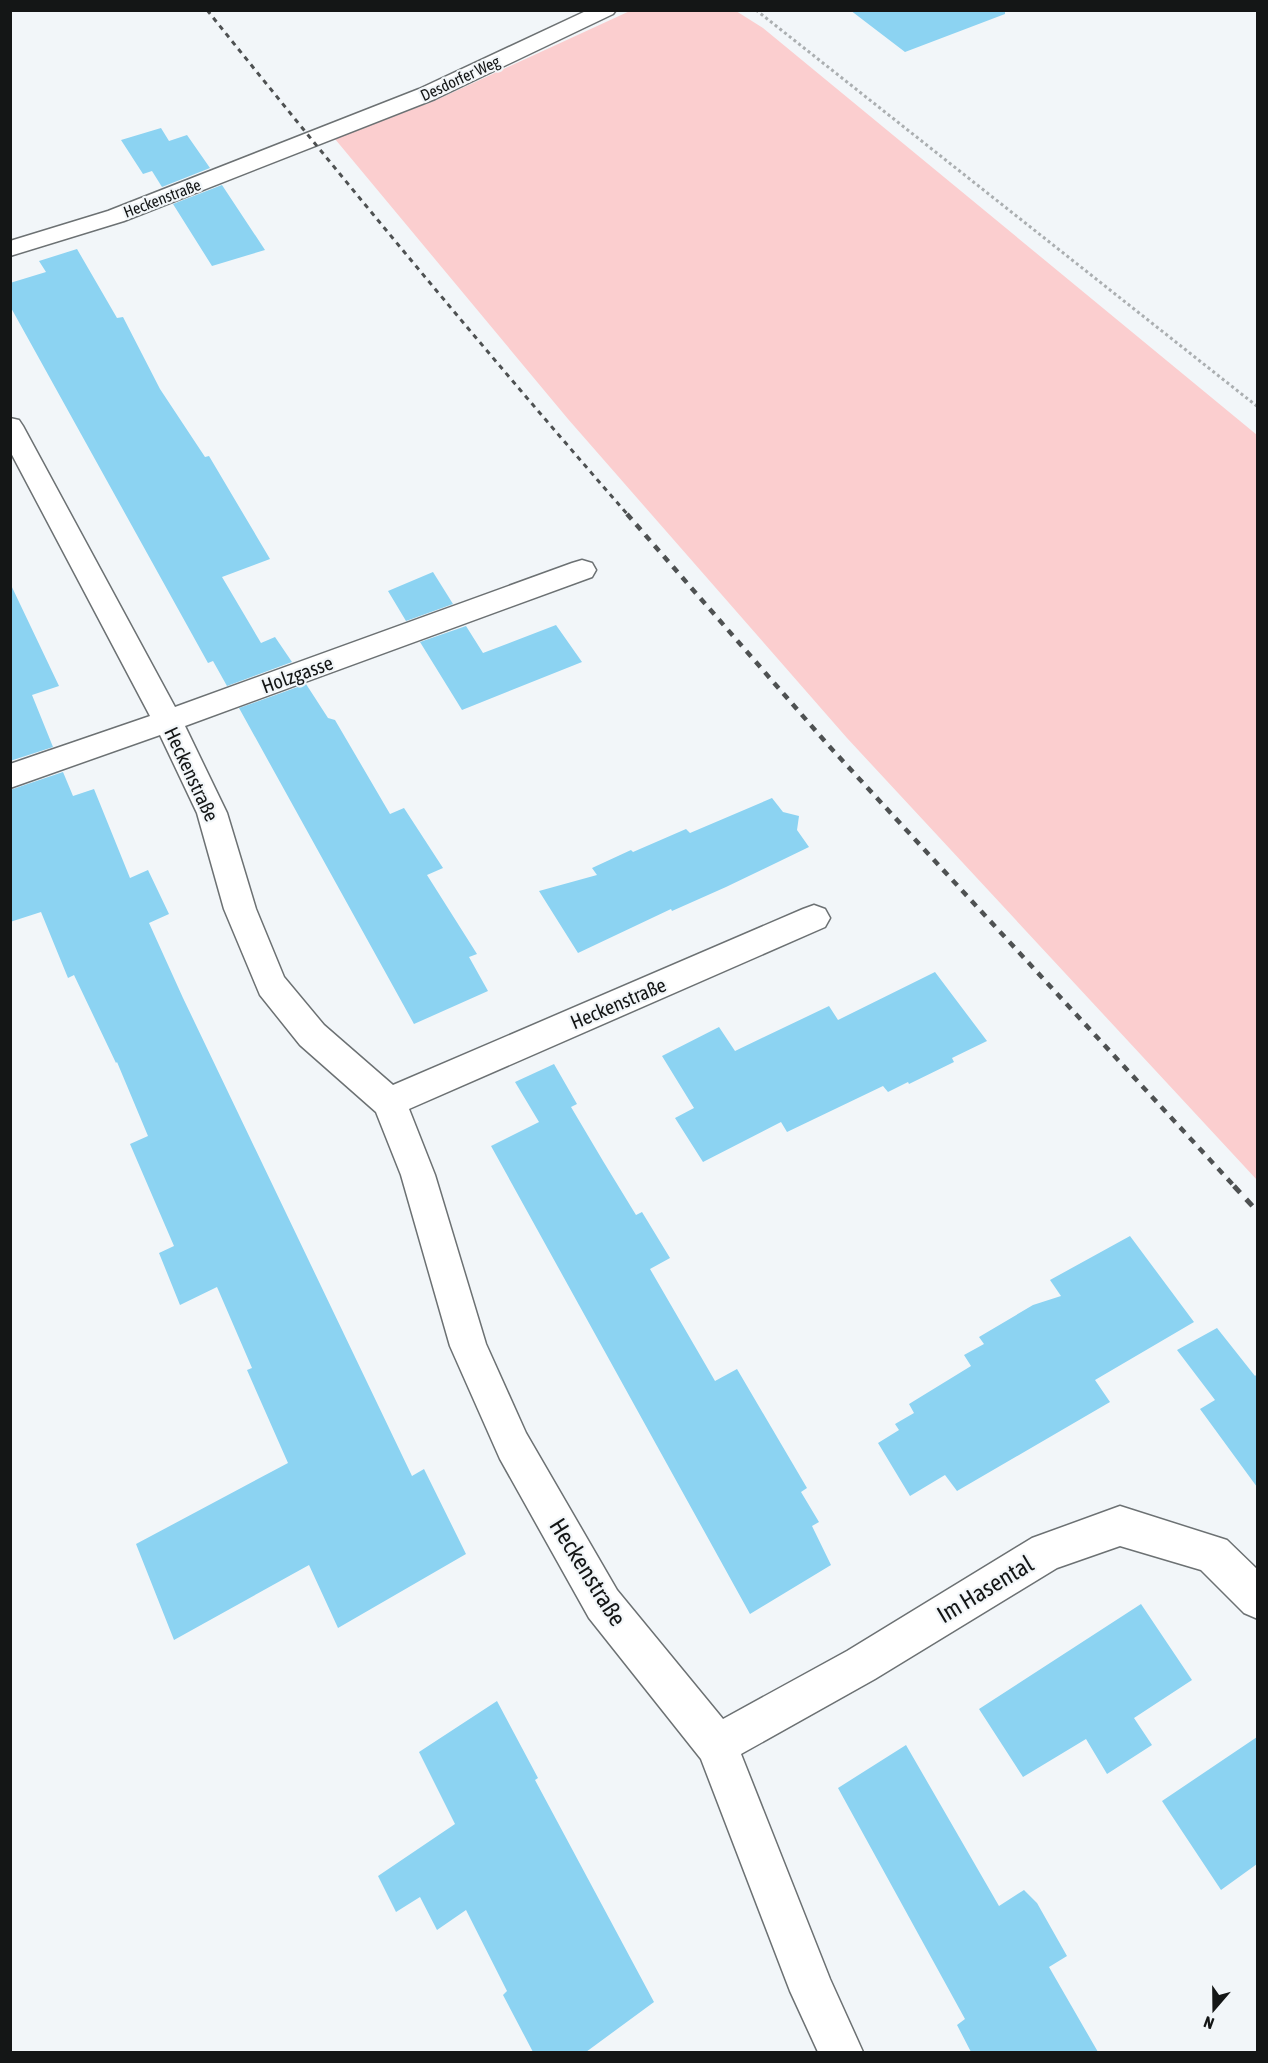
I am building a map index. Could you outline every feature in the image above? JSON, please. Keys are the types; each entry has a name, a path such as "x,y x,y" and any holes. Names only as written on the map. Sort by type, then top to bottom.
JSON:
{"street":[{"name":"Desdorfer Weg","path":"311,140 427,94 606,10"},
{"name":"Heckenstraße","path":"10,249 116,216 311,140"},
{"name":"Heckenstraße","path":"10,426 168,721 212,813 240,909 271,984 312,1035 389,1102 418,1175 468,1346 513,1446 603,1604 717,1745 812,1991 841,2052"},
{"name":"Holzgasse","path":"10,776 582,570"},
{"name":"Heckenstraße","path":"389,1102 814,918"},
{"name":"Im Hasental","path":"717,1745 861,1665 1046,1552 1120,1526 1213,1554 1257,1599"}],"path":[{"path":"756,10 1257,407"}],"shaded area":[{"path":"632,10 736,11 763,28 1257,435 1257,1180 847,738 568,419 335,139 434,101"}],"building":[{"path":"850,10 1005,10 1005,14 905,52"},
{"path":"161,128 169,141 187,135 210,168 162,187 152,171 143,174 121,140"},
{"path":"222,185 265,250 212,266 173,204"},
{"path":"77,249 117,318 123,317 160,389 205,457 209,456 270,559 222,577 261,643 275,637 292,662 227,686 213,661 208,663 10,306 10,283 46,272 39,261"},
{"path":"433,572 453,604 406,621 388,591"},
{"path":"10,583 59,686 32,695 53,747 10,761"},
{"path":"556,625 582,662 462,710 420,642 466,626 483,653"},
{"path":"306,684 328,718 335,720 390,814 404,808 443,868 427,875 477,954 469,957 488,991 414,1024 239,708"},
{"path":"63,772 73,796 94,789 130,878 148,870 169,914 149,923 183,998 412,1476 424,1469 466,1554 338,1628 309,1565 174,1640 136,1544 288,1463 247,1370 252,1368 217,1287 180,1305 159,1253 174,1246 130,1144 148,1136 117,1062 74,975 68,978 41,912 10,922 10,790"},
{"path":"772,798 783,812 799,816 797,830 809,847 578,953 539,891 597,875 592,868 631,850 633,852 686,829 690,833"},
{"path":"935,972 987,1041 952,1058 954,1062 909,1084 908,1082 888,1092 883,1086 787,1132 781,1122 703,1162 675,1118 694,1108 662,1056 719,1027 735,1051 829,1006 838,1020"},
{"path":"554,1064 577,1104 571,1107 603,1161 636,1215 642,1212 670,1258 650,1269 715,1381 737,1369 807,1488 801,1492 819,1522 812,1526 831,1565 750,1614 491,1146 539,1122 515,1082"},
{"path":"1130,1236 1194,1322 1095,1380 1110,1402 957,1491 945,1475 910,1496 878,1443 899,1430 895,1424 914,1413 909,1404 971,1366 964,1355 984,1344 979,1337 1033,1305 1061,1296 1050,1280"},
{"path":"1217,1328 1255,1376 1257,1374 1257,1487 1200,1409 1215,1400 1177,1350"},
{"path":"1141,1604 1192,1680 1134,1718 1152,1745 1107,1774 1086,1739 1023,1777 979,1709"},
{"path":"497,1701 538,1778 535,1780 654,2002 586,2052 533,2052 503,1995 507,1991 466,1910 437,1930 420,1897 396,1912 378,1876 455,1824 419,1752"},
{"path":"1257,1737 1257,1864 1221,1890 1162,1801"},
{"path":"906,1745 999,1906 1024,1890 1037,1903 1067,1956 1049,1967 1098,2052 971,2052 957,2025 965,2019 838,1788"}],"railway":[{"path":"207,10 415,265 628,515"},
{"path":"627,514 829,746 1235,1187"},
{"path":"1234,1186 1258,1212"}]}
